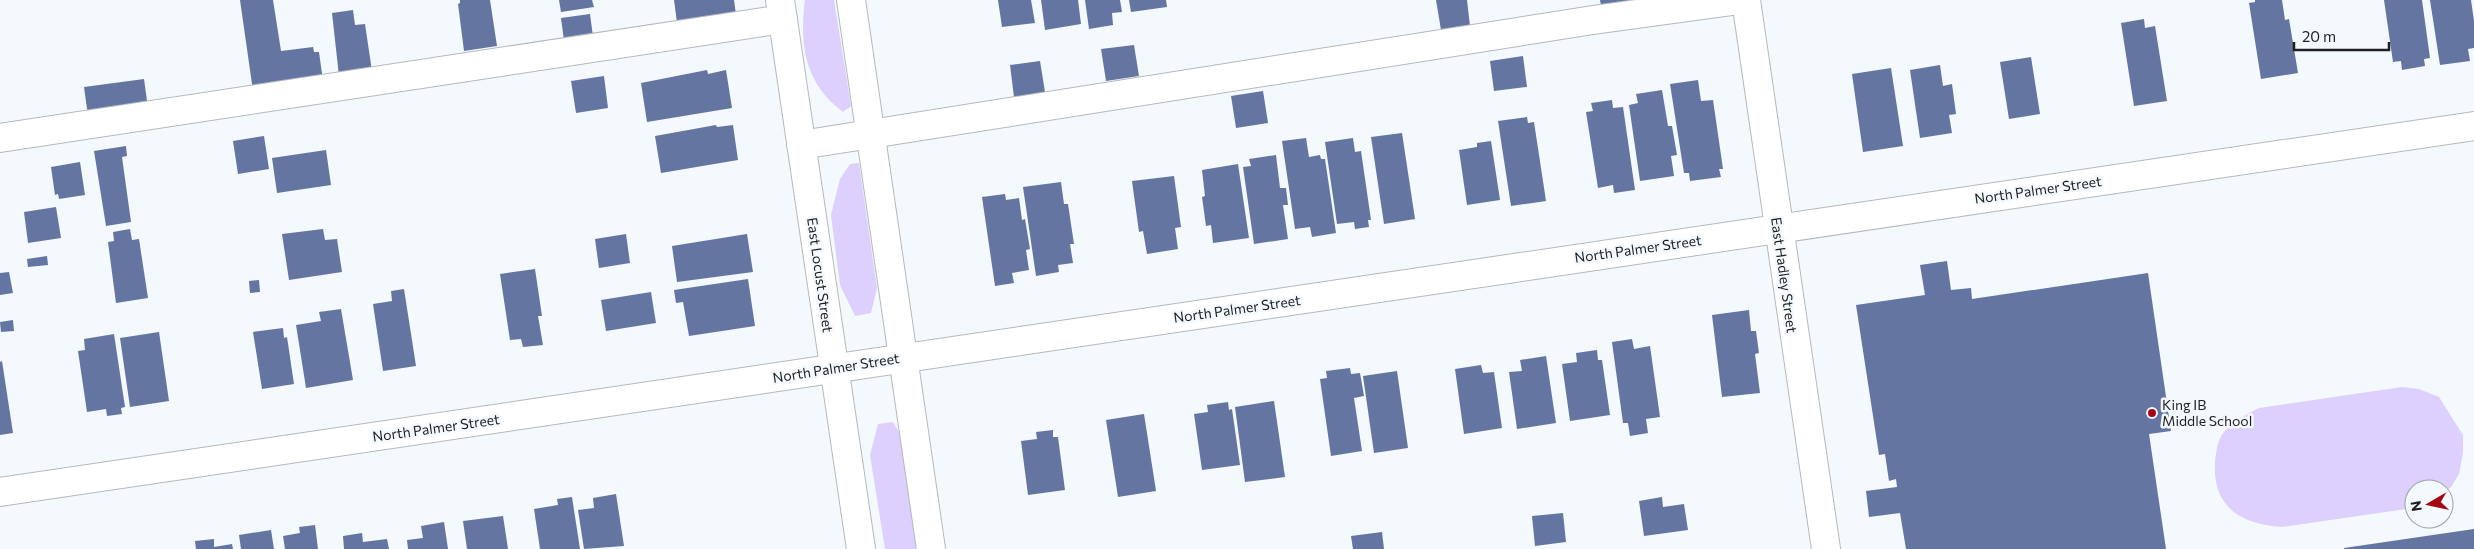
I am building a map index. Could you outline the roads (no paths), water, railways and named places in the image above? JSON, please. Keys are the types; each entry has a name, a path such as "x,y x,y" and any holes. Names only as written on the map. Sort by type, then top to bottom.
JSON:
{"street":[{"path":"851,0 931,549"},
{"path":"801,145 1583,21 1740,0"},
{"name":"East Hadley Street","path":"1746,0 1826,549"},
{"path":"0,138 781,10"},
{"name":"East Locust Street","path":"781,10 861,549"},
{"name":"North Palmer Street","path":"0,492 2474,126"}],"place":[{"name":"King IB Middle School","path":"2152,413"}]}
